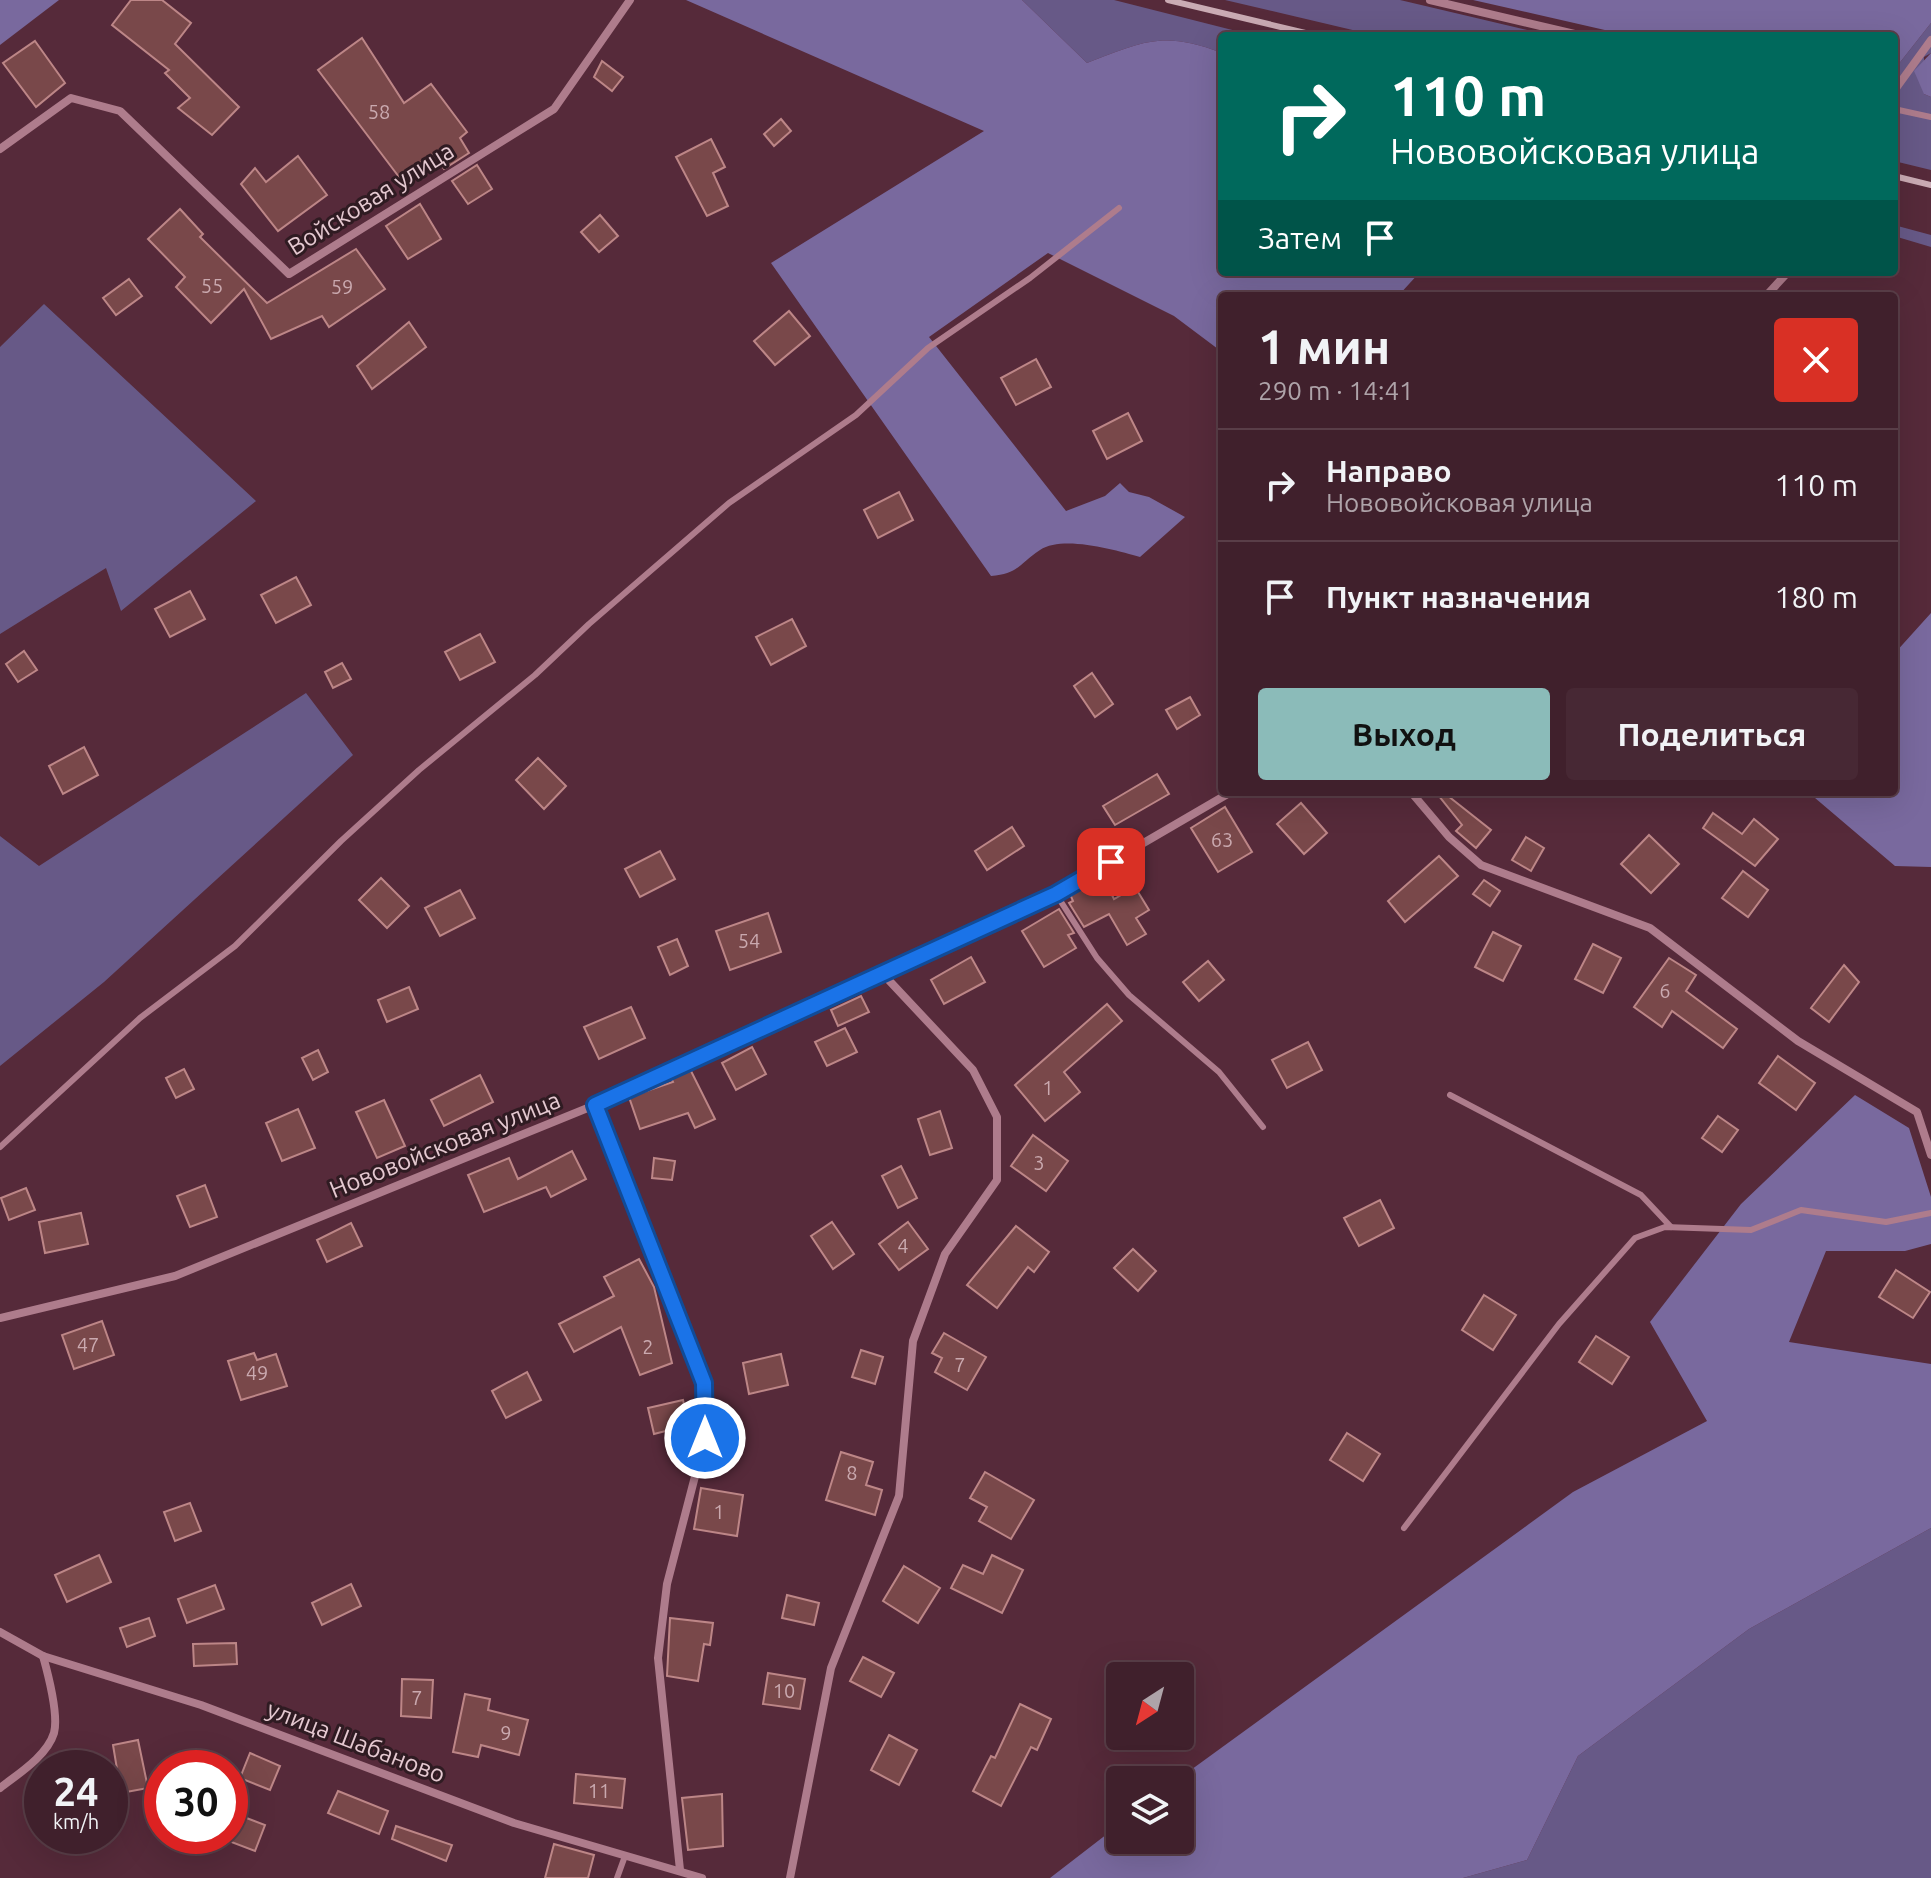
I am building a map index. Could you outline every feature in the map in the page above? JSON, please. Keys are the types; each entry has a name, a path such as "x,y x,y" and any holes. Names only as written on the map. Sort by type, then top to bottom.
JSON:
{"street":[{"name":"Войсковая улица","path":"0,149 71,98 120,111 289,274 554,109 630,0"},
{"path":"1430,0 1566,32"},
{"path":"1898,85 1931,40"},
{"path":"1770,292 1784,276"},
{"name":"Нововойсковая улица","path":"0,1318 175,1276 595,1105 1056,894 1224,796"},
{"path":"1414,796 1449,837 1481,865 1650,928 1798,1041 1917,1112 1931,1155"},
{"path":"790,1878 831,1668 899,1496 913,1341 945,1254 997,1180 997,1117 973,1070 883,974"},
{"path":"595,1105 704,1383 705,1438 667,1584 658,1658 680,1870"},
{"name":"улица Шабаново","path":"0,1632 43,1656 201,1705 514,1823 702,1878"},
{"path":"0,1788 30,1766 54,1733 50,1686 43,1656"}],"lane":[{"path":"1898,110 1931,117"},
{"path":"0,1147 140,1018 235,946 341,841 419,770 535,675 729,503 856,415 928,348 1030,278 1119,208"},
{"path":"1056,894 1097,958 1129,995 1219,1072 1263,1127"},
{"path":"1450,1095 1641,1195 1671,1227"},
{"path":"1404,1528 1559,1324 1635,1238 1671,1227 1751,1230 1801,1210 1886,1222 1931,1213"},
{"path":"617,1878 625,1856"}],"shaded area":[{"path":"0,0 59,0 0,45"},
{"path":"686,0 1022,0 1087,63 1123,49 1153,42 1184,42 1218,52 1218,276 1416,276 1402,292 1218,292 1218,349 1174,316 1048,253 929,337 1066,511 1105,496 1120,483 1129,492 1149,497 1185,517 1140,557 1089,545 1062,544 1040,550 1013,571 991,576 771,263 984,131"},
{"path":"1022,0 1114,0 1240,32 1218,32 1218,52 1184,42 1153,42 1123,49 1087,63"},
{"path":"1225,0 1400,0 1536,32 1361,32"},
{"path":"1473,0 1931,0 1931,23 1898,65 1898,32 1613,32"},
{"path":"1931,23 1931,53 1924,57 1924,94 1931,97 1931,170 1898,162 1898,65"},
{"path":"1931,53 1931,97 1924,94 1914,71"},
{"path":"1898,226 1931,235 1931,247 1898,237"},
{"path":"44,304 256,501 121,611 106,568 0,634 0,347"},
{"path":"1931,613 1931,867 1895,866 1813,796 1898,796 1898,650"},
{"path":"306,693 353,755 104,982 0,1066 0,836 39,866"},
{"path":"1855,1095 1909,1128 1931,1197 1931,1244 1905,1251 1826,1251 1789,1342 1931,1364 1931,1528 1749,1629 1578,1756 1527,1860 1463,1878 1050,1878 1106,1835 1106,1854 1194,1854 1194,1768 1573,1492 1707,1421 1650,1322 1741,1204"},
{"path":"1931,1528 1931,1878 1463,1878 1527,1860 1578,1756 1749,1629"}],"building":[{"path":"131,0 162,0 191,23 175,44 239,107 212,135 178,108 190,98 165,73 169,70 112,25"},
{"path":"362,38 404,103 431,84 467,132 460,138 469,153 444,169 433,154 399,177 318,70"},
{"path":"35,41 65,83 36,107 3,63"},
{"path":"602,61 623,77 612,91 594,77"},
{"path":"781,119 791,131 774,146 764,134"},
{"path":"711,139 725,167 713,173 728,206 707,216 676,157"},
{"path":"298,156 327,195 278,231 241,184 255,168 266,182"},
{"path":"477,165 492,189 468,204 452,181"},
{"path":"420,204 441,239 408,259 386,226"},
{"path":"180,209 203,234 200,237 267,303 356,249 385,289 329,327 322,316 271,339 244,289 211,323 176,287 185,277 148,239"},
{"path":"600,215 618,236 599,252 581,232"},
{"path":"129,279 142,296 116,315 103,298"},
{"path":"789,311 810,336 775,365 754,341"},
{"path":"409,322 426,347 372,389 357,366"},
{"path":"1036,359 1051,387 1016,405 1001,378"},
{"path":"1128,413 1142,441 1107,459 1093,431"},
{"path":"899,492 913,520 878,538 864,510"},
{"path":"296,577 311,605 276,623 261,595"},
{"path":"190,591 205,619 170,637 155,609"},
{"path":"792,619 806,646 771,665 756,637"},
{"path":"480,634 495,662 460,680 445,652"},
{"path":"24,651 37,670 18,682 6,664"},
{"path":"342,663 351,679 333,688 325,672"},
{"path":"1092,673 1113,704 1095,717 1074,686"},
{"path":"1190,697 1200,715 1177,729 1166,710"},
{"path":"84,747 98,775 63,794 49,766"},
{"path":"538,758 566,786 544,809 516,780"},
{"path":"1157,774 1169,794 1115,825 1103,806"},
{"path":"1439,796 1448,796 1491,830 1476,848 1456,831 1462,825"},
{"path":"1301,803 1327,833 1304,854 1277,824"},
{"path":"1225,807 1252,852 1218,872 1191,828"},
{"path":"1713,813 1742,834 1754,819 1778,839 1755,866 1703,828"},
{"path":"1012,827 1024,846 987,870 975,851"},
{"path":"1649,835 1679,864 1651,893 1621,864"},
{"path":"1526,837 1544,848 1531,871 1512,860"},
{"path":"660,851 675,879 640,897 625,869"},
{"path":"1439,856 1458,876 1405,922 1388,901"},
{"path":"1743,871 1768,890 1748,917 1722,898"},
{"path":"1102,875 1114,899 1135,887 1149,910 1136,918 1146,934 1127,945 1109,914 1084,927 1069,903 1073,901 1070,894"},
{"path":"381,878 409,906 387,928 359,900"},
{"path":"1484,880 1500,891 1490,906 1473,894"},
{"path":"460,890 475,918 440,936 425,908"},
{"path":"1059,909 1074,933 1068,935 1076,948 1044,967 1022,931"},
{"path":"768,913 781,952 730,970 716,931"},
{"path":"1493,932 1521,946 1503,981 1475,967"},
{"path":"677,939 688,966 670,975 658,947"},
{"path":"1593,944 1621,958 1603,993 1575,979"},
{"path":"971,957 985,982 944,1004 931,980"},
{"path":"1669,958 1696,975 1686,991 1737,1029 1723,1048 1672,1011 1662,1027 1634,1007"},
{"path":"1208,961 1224,980 1199,1001 1183,982"},
{"path":"1844,965 1859,982 1829,1022 1811,1008"},
{"path":"409,987 418,1009 387,1022 378,1000"},
{"path":"861,996 869,1012 838,1026 831,1010"},
{"path":"1107,1004 1122,1021 1064,1072 1080,1092 1045,1121 1015,1085"},
{"path":"631,1007 645,1038 599,1059 584,1027"},
{"path":"845,1028 857,1052 827,1066 815,1042"},
{"path":"1308,1042 1322,1070 1287,1088 1272,1060"},
{"path":"752,1047 766,1074 736,1090 722,1063"},
{"path":"318,1050 328,1072 313,1080 302,1058"},
{"path":"1778,1056 1815,1083 1796,1110 1759,1083"},
{"path":"184,1069 194,1089 176,1098 166,1078"},
{"path":"690,1069 715,1119 695,1128 688,1113 640,1129 629,1097 673,1082 671,1078"},
{"path":"480,1075 493,1102 444,1126 431,1100"},
{"path":"384,1100 405,1146 377,1158 356,1112"},
{"path":"298,1109 315,1148 282,1161 266,1123"},
{"path":"940,1111 952,1148 930,1155 918,1119"},
{"path":"1718,1116 1738,1130 1722,1152 1702,1138"},
{"path":"1033,1135 1068,1161 1046,1191 1011,1166"},
{"path":"572,1151 586,1179 551,1197 546,1187 484,1212 468,1175 509,1158 518,1179"},
{"path":"654,1158 675,1161 672,1180 652,1178"},
{"path":"901,1166 917,1198 898,1208 882,1176"},
{"path":"205,1185 217,1217 190,1227 177,1196"},
{"path":"26,1188 35,1210 9,1220 1,1198"},
{"path":"1380,1200 1394,1228 1359,1246 1344,1218"},
{"path":"81,1213 88,1244 45,1253 39,1222"},
{"path":"832,1222 854,1254 833,1269 811,1236"},
{"path":"908,1222 928,1249 899,1270 879,1244"},
{"path":"351,1223 362,1246 327,1262 317,1240"},
{"path":"1016,1226 1049,1252 1034,1272 1028,1267 997,1308 967,1285"},
{"path":"1133,1249 1156,1271 1138,1291 1114,1268"},
{"path":"639,1259 654,1287 672,1363 640,1375 621,1327 574,1352 559,1324 614,1296 604,1277"},
{"path":"1896,1270 1930,1292 1913,1318 1879,1297"},
{"path":"1484,1295 1516,1315 1493,1350 1462,1330"},
{"path":"102,1321 114,1355 74,1369 62,1335"},
{"path":"944,1333 986,1357 967,1390 935,1372 942,1358 932,1353"},
{"path":"1596,1336 1629,1357 1612,1384 1579,1362"},
{"path":"861,1350 883,1357 875,1384 852,1377"},
{"path":"254,1353 257,1360 276,1354 287,1386 241,1400 228,1361"},
{"path":"781,1354 788,1385 749,1394 743,1363"},
{"path":"527,1372 541,1400 506,1418 492,1391"},
{"path":"683,1400 689,1425 654,1434 648,1408"},
{"path":"1347,1433 1380,1454 1363,1481 1330,1460"},
{"path":"841,1452 873,1462 866,1485 882,1490 875,1515 826,1500"},
{"path":"985,1472 1034,1500 1011,1539 979,1521 987,1507 970,1498"},
{"path":"701,1488 743,1495 737,1536 694,1529"},
{"path":"190,1503 201,1531 175,1541 164,1512"},
{"path":"99,1555 111,1582 67,1602 55,1575"},
{"path":"992,1555 1023,1570 1002,1613 951,1588 963,1565 983,1574"},
{"path":"904,1566 940,1588 918,1623 883,1601"},
{"path":"351,1584 361,1606 322,1625 312,1603"},
{"path":"215,1585 224,1609 187,1623 178,1599"},
{"path":"787,1595 819,1603 814,1625 782,1618"},
{"path":"149,1618 155,1636 127,1647 120,1628"},
{"path":"670,1618 713,1623 710,1645 704,1644 698,1681 667,1676"},
{"path":"236,1643 237,1664 194,1666 193,1644"},
{"path":"863,1657 894,1673 881,1697 850,1681"},
{"path":"768,1673 805,1679 800,1709 763,1704"},
{"path":"402,1679 433,1680 431,1718 401,1716"},
{"path":"465,1694 490,1699 488,1710 528,1720 519,1755 481,1745 478,1757 453,1752"},
{"path":"1020,1704 1051,1719 1037,1750 1031,1747 1001,1806 973,1791 991,1756 995,1758"},
{"path":"889,1735 917,1750 899,1785 871,1770"},
{"path":"138,1740 144,1769 144,1789 128,1792 128,1750 114,1750 113,1745"},
{"path":"250,1753 280,1766 270,1790 248,1781"},
{"path":"576,1774 625,1779 622,1808 574,1803"},
{"path":"338,1791 388,1811 379,1834 328,1813"},
{"path":"722,1794 723,1846 688,1850 682,1798"},
{"path":"248,1819 265,1825 255,1851 248,1848"},
{"path":"396,1826 452,1845 446,1861 392,1839"},
{"path":"554,1844 594,1855 588,1878 545,1878"}],"railway":[{"path":"1168,0 1301,32"},
{"path":"1898,177 1931,185"}],"route":[{"path":"705,1438 704,1383 595,1105 1056,894 1111,862"}]}
